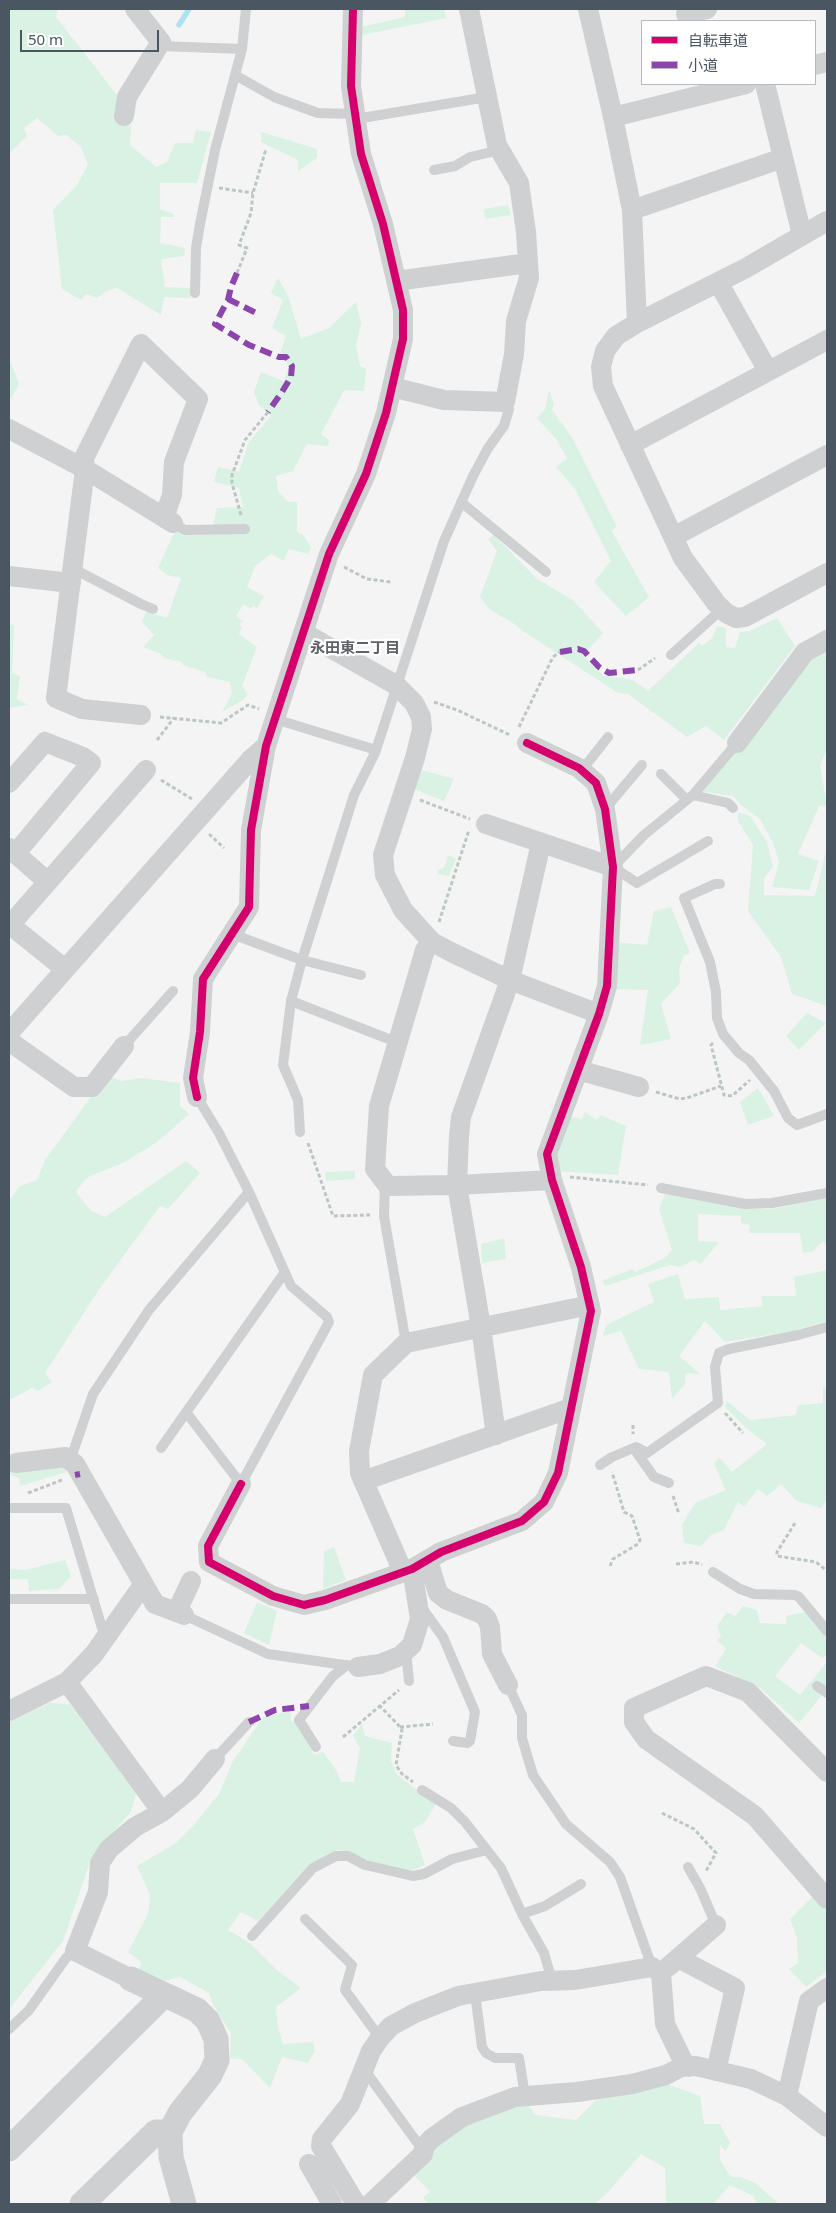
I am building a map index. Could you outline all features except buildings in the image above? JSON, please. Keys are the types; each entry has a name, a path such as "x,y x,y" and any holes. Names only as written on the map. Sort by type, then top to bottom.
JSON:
{"street":[{"path":"124,116 127,97 162,42 135,9"},
{"path":"197,1097 193,1078 200,1032 199,979 232,934 248,907 251,830 270,716 304,634 328,559 366,474 386,413 403,339 403,310 383,224 361,154 351,86 354,9"},
{"path":"392,387 444,400 505,402 514,354 516,321 529,278 528,263 519,183 497,145 470,9"},
{"path":"588,9 614,117 632,210 637,323"},
{"path":"686,15 707,9"},
{"path":"614,117 712,88 738,85"},
{"path":"765,85 802,235"},
{"path":"632,210 783,158"},
{"path":"827,221 616,336 604,351 601,366 602,386 683,558 726,614 736,618 745,617 827,573"},
{"path":"396,281 528,263"},
{"path":"718,282 768,371"},
{"path":"630,445 827,340"},
{"path":"9,430 85,469 169,520 174,462 198,399 141,344 84,458 85,469 56,698 82,709 141,715"},
{"path":"673,537 827,455"},
{"path":"9,576 71,575"},
{"path":"304,634 421,701 422,729 415,758 383,855 385,876 403,910 432,942 510,980 599,1014"},
{"path":"737,743 804,652 827,640"},
{"path":"200,1569 273,1596 304,1605 325,1600 414,1567 441,1552 522,1521 544,1502 558,1473 591,1311 581,1267 552,1180 547,1154 599,1014 607,986 613,867 605,809 596,783 582,770 523,736"},
{"path":"9,783 45,742 83,757 91,763 12,851 48,882"},
{"path":"9,1033 251,759 266,746"},
{"path":"65,969 10,924 146,770"},
{"path":"479,822 613,867"},
{"path":"496,1435 481,1327 457,1185 462,1117 510,980 541,844"},
{"path":"432,942 425,950 379,1106 375,1169 388,1186 457,1185 552,1180"},
{"path":"9,1041 74,1087 92,1088 124,1046"},
{"path":"578,1070 639,1087"},
{"path":"508,1685 492,1654 490,1627 486,1619 482,1614 447,1600 414,1567 363,1481 360,1473 359,1451 373,1375 406,1343 590,1305"},
{"path":"363,1481 571,1408"},
{"path":"13,1460 65,1457 68,1469 74,1464 154,1604 180,1613 208,1546 241,1484"},
{"path":"352,1666 380,1664 400,1656 412,1645 420,1619 414,1567"},
{"path":"9,1711 67,1682 94,1654 142,1585"},
{"path":"827,1772 748,1692 706,1676 634,1708 634,1722 646,1739 755,1816 827,1899"},
{"path":"67,1682 162,1812"},
{"path":"184,2204 171,2157 170,2132 180,2114 210,2075 217,2060 216,2039 208,2022 197,2010 75,1951 86,1918 98,1892 100,1863 109,1849 135,1827 162,1812 190,1789 215,1758"},
{"path":"356,2204 321,2146 322,2139 350,2104 371,2051 391,2026 415,2013 458,1996 552,1981 657,1970 678,1958 716,1925"},
{"path":"678,1958 735,1988 716,2071"},
{"path":"657,1970 665,2024 683,2061 689,2066"},
{"path":"787,2096 810,2001 827,1988"},
{"path":"9,2149 164,1995"},
{"path":"370,2204 423,2154 424,2147 441,2131 462,2117 515,2098 632,2084 666,2075 680,2067 689,2066 751,2080 787,2096 827,2127"},
{"path":"82,2204 156,2132 170,2132"},
{"path":"309,2164 332,2204"}],"lane":[{"path":"195,293 196,248 208,186 242,49 246,9"},
{"path":"160,46 242,49"},
{"path":"235,75 274,97 318,113 356,117 488,97"},
{"path":"434,170 455,166 470,157 500,150"},
{"path":"300,1132 298,1100 283,1065 291,1001 302,960 354,795 376,750 427,588 444,541 488,448 504,426 509,409 505,402"},
{"path":"461,502 546,572"},
{"path":"169,520 185,530 245,529"},
{"path":"71,575 153,609"},
{"path":"671,655 722,609"},
{"path":"270,716 376,750"},
{"path":"582,770 608,738"},
{"path":"708,841 637,883 613,867 644,835 690,797 737,743"},
{"path":"605,809 642,765"},
{"path":"661,774 690,797 728,803 733,808"},
{"path":"720,884 715,884 684,898 710,962 716,992 717,1018 723,1034 774,1090 788,1118 797,1125 827,1114"},
{"path":"232,934 302,960 361,975"},
{"path":"124,1046 173,991"},
{"path":"291,1001 399,1043"},
{"path":"186,1412 241,1484 329,1322 327,1317 291,1286 220,1133 197,1097"},
{"path":"385,1182 384,1210 406,1343"},
{"path":"661,1188 744,1204 772,1203 827,1193"},
{"path":"68,1469 93,1394 149,1310 249,1192"},
{"path":"160,1448 284,1272"},
{"path":"636,1447 647,1453 718,1403 715,1367 719,1353 729,1348 798,1335 827,1327"},
{"path":"604,1462 636,1447"},
{"path":"636,1447 637,1452 654,1476 669,1483"},
{"path":"9,1508 66,1508 105,1638"},
{"path":"713,1572 754,1594 795,1595 800,1597 827,1632"},
{"path":"9,1599 94,1599"},
{"path":"417,1602 443,1637 475,1712 470,1741 466,1743 453,1741"},
{"path":"180,1613 268,1654 352,1666"},
{"path":"406,1651 409,1682"},
{"path":"316,1747 298,1720 333,1676 352,1666"},
{"path":"508,1685 522,1715 522,1738 533,1775 566,1824 610,1862 620,1877 657,1970"},
{"path":"817,1686 827,1693"},
{"path":"215,1758 249,1722"},
{"path":"422,1790 451,1808 465,1822 500,1868 522,1914 544,1953 552,1981"},
{"path":"252,1936 313,1868 336,1856 348,1856 365,1866 413,1876 424,1874 452,1859 487,1850"},
{"path":"688,1867 716,1925"},
{"path":"522,1914 545,1906 582,1884"},
{"path":"305,1920 352,1965 345,1990 380,2038"},
{"path":"9,2029 29,2010 66,1958 75,1951"},
{"path":"475,1993 482,2047 486,2053 496,2058 519,2058 525,2096"},
{"path":"364,2069 416,2141 424,2147"}],"path":[{"path":"237,273 247,248 239,246 251,213 253,193 266,149"},
{"path":"208,186 253,193"},
{"path":"242,518 232,483 232,475 245,440 268,412"},
{"path":"328,559 367,579 391,582"},
{"path":"523,736 553,657 560,652"},
{"path":"638,670 655,658"},
{"path":"421,701 457,710 509,734"},
{"path":"141,715 221,722 248,705 270,716"},
{"path":"157,740 174,718"},
{"path":"170,786 198,802"},
{"path":"403,794 479,822 432,942"},
{"path":"204,830 224,848"},
{"path":"712,1050 724,1094 732,1096 759,1072"},
{"path":"662,1093 680,1099 722,1086"},
{"path":"300,1132 308,1143 314,1158 333,1216 375,1215 377,1212 384,1210"},
{"path":"552,1180 565,1177 661,1188"},
{"path":"718,1403 743,1433"},
{"path":"604,1462 624,1512 632,1516 640,1540 638,1544 613,1559 610,1566"},
{"path":"28,1493 68,1469"},
{"path":"669,1483 679,1514"},
{"path":"795,1523 777,1552 777,1556 816,1562 827,1571"},
{"path":"676,1564 694,1562 713,1572"},
{"path":"343,1737 379,1705 409,1682"},
{"path":"379,1705 402,1729 396,1765 402,1774 422,1790"},
{"path":"400,1727 433,1724"},
{"path":"662,1813 694,1829 716,1853 698,1885"}],"green space":[{"path":"9,9 58,9 56,17 117,95 116,119 131,126 130,145 156,167 167,162 175,143 193,143 196,130 211,132 197,183 160,183 160,209 174,214 174,217 161,217 160,243 185,248 184,256 161,259 165,287 190,288 190,298 164,297 161,315 117,288 106,291 97,298 86,294 81,300 62,289 53,210 77,185 88,165 81,147 66,135 58,136 37,118 24,128 27,136 9,154"},
{"path":"405,9 444,9 446,18 362,35 361,27 405,17"},
{"path":"261,132 317,149 317,158 298,171 298,160 261,142"},
{"path":"508,205 511,215 485,219 484,209"},
{"path":"278,278 288,296 301,339 329,328 356,302 361,323 356,346 360,366 366,369 364,391 344,390 321,434 329,440 328,446 307,444 293,471 276,476 278,491 288,502 297,502 297,532 303,535 311,547 308,554 289,549 284,561 271,554 255,566 247,587 264,596 257,608 253,606 251,609 244,604 236,616 243,622 239,624 242,628 239,634 257,647 242,686 248,694 243,700 222,712 232,694 230,682 207,677 205,672 183,665 182,662 164,658 161,654 143,647 154,635 142,622 146,612 167,618 181,578 167,575 158,568 176,529 185,534 211,535 217,508 243,507 239,488 214,482 218,467 239,472 249,442 271,416 259,405 254,392 261,372 284,381 289,366 280,353 286,336 272,328 283,300 271,293"},
{"path":"9,358 19,384 9,402"},
{"path":"549,390 554,403 552,410 573,439 617,527 611,530 649,597 626,616 594,582 611,561 575,489 556,467 567,458 556,439 537,418 545,409"},
{"path":"494,535 537,579 573,600 603,633 583,655 603,675 633,680 648,691 699,643 702,646 712,638 717,626 726,628 726,647 735,648 740,632 750,631 777,618 795,646 724,740 706,726 687,737 628,694 618,693 513,623 490,610 480,597 497,551 488,539"},
{"path":"9,624 14,625 12,673 20,676 17,699 28,705 9,708"},
{"path":"827,645 827,749 820,765 827,806 819,806 798,854 819,861 809,890 772,887 779,862 773,843 760,819 741,805 733,796 699,791 809,654"},
{"path":"422,770 454,779 444,801 414,789"},
{"path":"738,812 750,816 767,842 773,867 764,878 764,895 815,896 827,847 827,1006 792,994 781,957 748,911 753,845 738,821"},
{"path":"448,855 456,859 449,876 438,874 438,870 444,868"},
{"path":"671,907 690,953 684,955 679,969 680,983 661,1004 671,1039 640,1045 648,990 611,989 615,942 647,945 654,911"},
{"path":"807,1013 826,1023 799,1050 786,1036"},
{"path":"107,1075 120,1081 141,1078 180,1083 180,1106 189,1114 157,1142 125,1162 86,1178 76,1192 91,1211 105,1217 186,1161 200,1173 168,1209 160,1206 100,1288 45,1373 52,1382 38,1391 32,1388 9,1400 9,1201 20,1186 37,1180 45,1160"},
{"path":"758,1088 774,1116 748,1125 740,1102"},
{"path":"585,1112 597,1120 601,1115 626,1126 618,1175 555,1171 550,1153 566,1116 582,1119"},
{"path":"355,1171 355,1179 326,1181 325,1172"},
{"path":"665,1194 744,1208 772,1209 827,1198 827,1247 823,1241 813,1251 803,1253 800,1233 749,1233 750,1225 741,1223 741,1216 698,1214 698,1241 719,1242 701,1264 694,1260 680,1267 670,1265 605,1286 602,1281 632,1269 635,1272 665,1258 672,1250 659,1209"},
{"path":"504,1238 506,1259 482,1263 481,1244"},
{"path":"827,1270 827,1321 793,1331 725,1342 705,1321 679,1356 700,1374 686,1373 685,1384 672,1399 669,1372 639,1369 621,1331 603,1336 606,1325 654,1302 648,1284 678,1274 685,1299 719,1297 720,1310 763,1306 761,1296 796,1296 794,1277"},
{"path":"823,1387 827,1389 827,1499 821,1508 797,1501 781,1484 767,1496 758,1489 744,1507 738,1502 724,1530 711,1535 701,1546 684,1543 682,1525 695,1503 726,1490 714,1464 719,1457 732,1472 767,1444 746,1428 725,1407 727,1401 750,1420 796,1415 798,1405 823,1403"},
{"path":"9,1460 63,1462 67,1472 20,1486 19,1478 9,1474"},
{"path":"334,1547 346,1580 323,1589 324,1551"},
{"path":"65,1560 71,1576 59,1589 29,1591 28,1579 9,1579 9,1569 25,1570"},
{"path":"257,1602 277,1611 269,1645 244,1633"},
{"path":"743,1606 757,1610 760,1623 786,1624 786,1616 806,1612 827,1638 827,1655 822,1658 801,1643 775,1676 800,1695 827,1662 827,1689 799,1723 760,1688 715,1666 726,1649 717,1640 721,1636 717,1626 727,1612 735,1616"},
{"path":"50,1703 70,1704 136,1793 131,1812 92,1856 63,1941 9,2009 9,1722"},
{"path":"290,1711 291,1721 297,1723 314,1755 323,1752 336,1770 341,1782 354,1782 360,1748 353,1736 362,1724 365,1736 392,1743 391,1761 397,1775 436,1804 425,1822 413,1829 425,1865 411,1871 367,1862 350,1852 337,1850 312,1863 258,1921 241,1912 228,1930 250,1943 277,1970 301,1988 276,2007 278,2027 283,2044 313,2042 315,2051 308,2063 282,2057 270,2088 242,2059 230,2058 231,2033 213,2005 209,1993 180,1977 165,1981 139,1970 141,1962 128,1952 148,1914 150,1895 137,1866 176,1843 194,1825 219,1794 233,1761 263,1717"},
{"path":"813,1896 827,1911 827,1971 806,1987 789,1969 798,1963 797,1938 790,1919"},
{"path":"661,2082 700,2096 704,2124 720,2124 730,2143 726,2151 720,2146 720,2160 731,2177 740,2177 755,2183 778,2203 786,2204 758,2204 753,2196 730,2185 713,2204 666,2204 665,2168 641,2154 595,2204 428,2204 423,2197 430,2192 415,2176 428,2161 429,2149 444,2135 493,2112 528,2104 535,2115 576,2120 599,2097"}],"waterway":[{"path":"179,25 189,9"}],"marked path":[{"path":"237,273 228,300 215,324 249,345 279,357 286,357 292,366 291,377 268,412"},
{"path":"228,299 256,313"},
{"path":"560,652 578,649 584,651 599,667 609,673 638,670"},
{"path":"75,1475 80,1474"},
{"path":"249,1722 275,1710 309,1706"}],"cycle path":[{"path":"197,1097 193,1078 200,1032 203,979 249,907 251,830 266,746 329,554 366,474 386,413 403,339 403,310 383,224 361,154 351,86 353,9"},
{"path":"241,1484 208,1546 209,1562 273,1596 304,1605 325,1600 412,1569 441,1552 522,1521 544,1502 558,1473 591,1311 581,1267 552,1180 547,1154 599,1014 607,986 613,867 605,809 596,783 579,768 527,743"}],"district":[{"name":"永田東二丁目","path":"355,649"}]}
